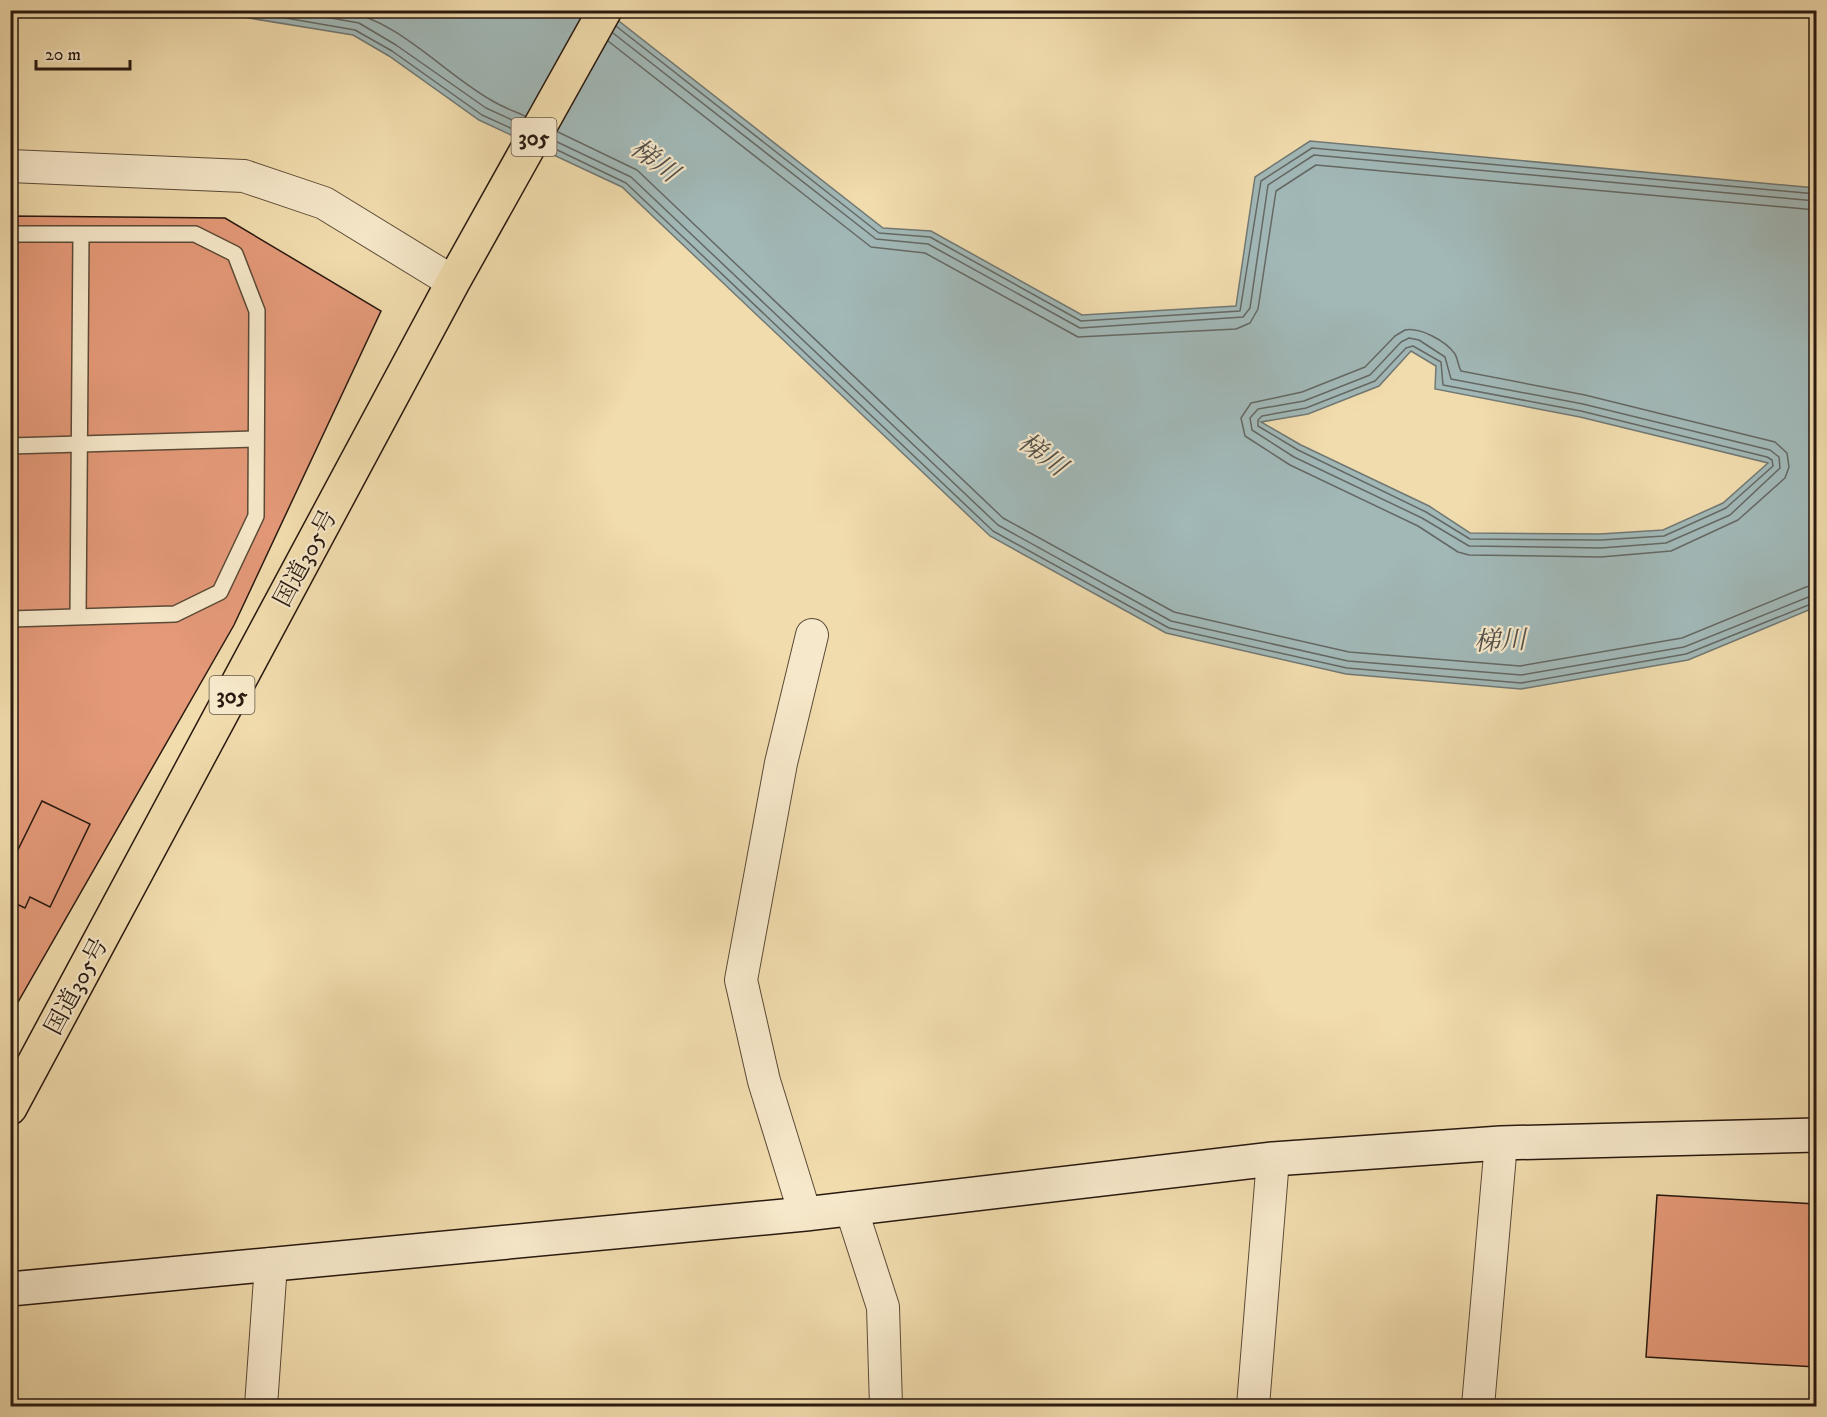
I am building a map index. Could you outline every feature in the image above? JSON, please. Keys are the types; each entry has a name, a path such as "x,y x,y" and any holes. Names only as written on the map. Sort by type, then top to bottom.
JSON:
{"highway":[{"name":"国道305号","path":"10,1108 458,273 604,10"}],"street":[{"path":"10,166 244,176 324,203 458,273"},
{"path":"805,1214 764,1082 741,980 781,763 812,635"},
{"path":"10,1289 805,1214 1274,1159 1501,1143 1816,1135"},
{"path":"1478,1407 1501,1143"},
{"path":"1253,1407 1274,1159"},
{"path":"851,1208 883,1307 886,1407"},
{"path":"261,1407 271,1264"}],"lane":[{"path":"10,234 195,234 235,254 257,311 256,516 220,592 175,614 10,619"},
{"path":"78,616 81,235"},
{"path":"10,446 255,439"}],"water":[{"name":"梯川","path":"11,10 606,11 883,228 931,231 1082,315 1236,306 1255,177 1310,141 1816,188 1816,607 1688,660 1521,689 1346,674 1166,633 990,536 622,187 479,120 389,56 353,35 224,14 11,13","holes":["1411,351 1436,366 1435,389 1580,417 1768,463 1723,503 1663,530 1600,534 1470,533 1429,506 1301,445 1261,422 1308,414 1379,386"]}],"building":[{"path":"10,216 225,218 381,311 234,625 10,1016"},
{"path":"42,801 90,824 50,907 30,897 25,908 10,901 10,866"},
{"path":"1657,1195 1816,1204 1816,1367 1646,1357"}]}
